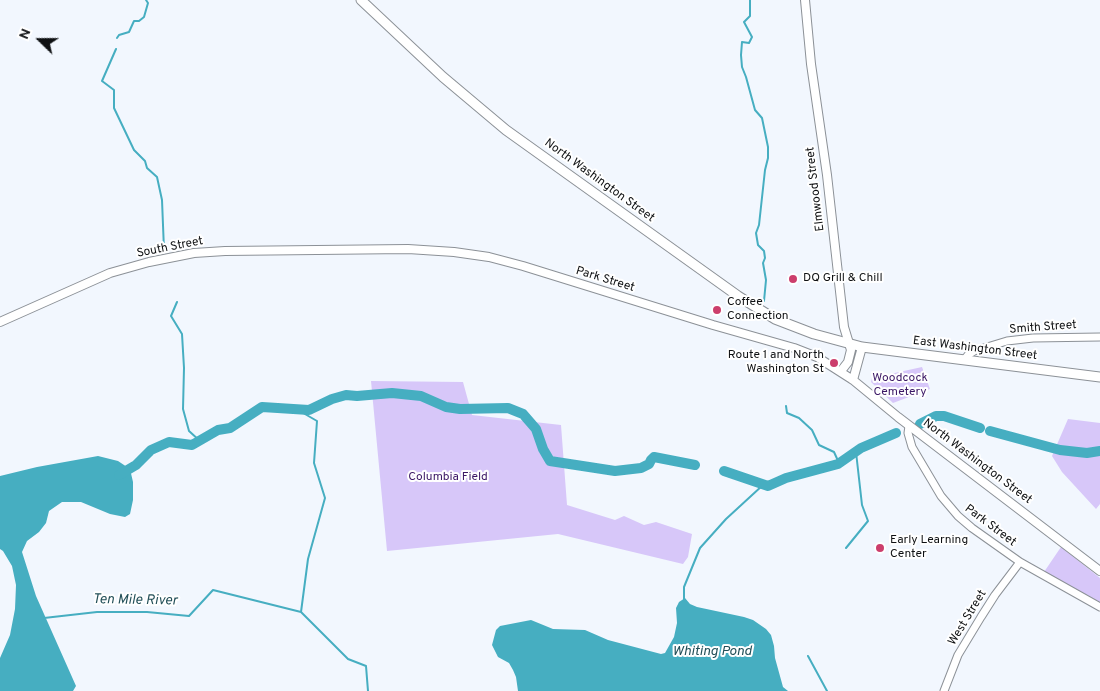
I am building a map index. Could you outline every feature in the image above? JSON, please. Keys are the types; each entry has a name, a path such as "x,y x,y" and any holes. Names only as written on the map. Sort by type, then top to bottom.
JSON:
{"main road":[{"name":"North Washington Street","path":"361,0 492,119 738,296 784,323 848,344"},
{"name":"Elmwood Street","path":"805,0 810,55 827,175 844,327 851,350 851,356 841,371"},
{"name":"South Street","path":"0,322 122,269 162,259 225,250 354,249"},
{"name":"Park Street","path":"354,249 446,251 505,261 803,351 841,371"},
{"name":"East Washington Street","path":"848,344 1100,377"},
{"path":"853,380 862,347"},
{"name":"North Washington Street","path":"841,371 909,426 1100,571"}],"street":[{"name":"Smith Street","path":"964,360 971,352 1007,342 1033,338 1100,337"},
{"name":"Park Street","path":"909,426 908,433 912,447 948,506 968,526 1020,562 1100,607"},
{"name":"West Street","path":"944,691 958,655 985,609 1020,562"}],"green space":[{"name":"Woodcock Cemetery","path":"922,367 930,389 893,403 871,382 872,378"},
{"name":"Columbia Field","path":"371,381 463,382 472,415 561,425 567,505 615,520 624,516 644,525 656,522 692,534 688,557 683,564 558,534 387,551"},
{"path":"1068,419 1100,423 1100,504 1096,509 1062,472 1052,456"},
{"path":"1061,547 1100,578 1100,602 1044,572"}],"water":[{"path":"98,456 118,461 130,469 133,482 133,500 130,514 125,517 110,514 81,502 62,502 49,511 46,523 39,532 27,541 22,552 36,596 76,686 73,691 0,691 0,658 10,635 15,609 16,585 12,566 0,549 0,476"},
{"name":"Whiting Pond","path":"685,598 690,604 697,607 744,617 753,620 766,629 771,635 783,687 788,691 518,691 513,670 509,663 498,657 492,645 496,630 500,626 531,620 553,629 585,630 608,640 661,654 665,653 674,637 677,623 676,608 679,602"}],"waterway":[{"path":"117,38 119,35 129,32 134,21 139,21 144,17 148,3 146,0"},
{"path":"750,0 750,16 744,22 752,37 749,43 742,42 741,55 742,67 755,110 762,118 768,147 759,225 756,233 758,245 764,251 765,258 763,263 766,280 764,301"},
{"path":"116,49 102,81 114,90 114,108 134,150 145,161 147,168 157,177 162,200 164,250"},
{"path":"177,302 171,316 182,334 184,368 183,409 189,431 200,441"},
{"name":"Ten Mile River","path":"119,475 136,465 151,450 169,442 192,445 218,430 230,428 262,407 309,410 332,399 346,395 392,393 421,396 446,407 460,409 508,408 523,414 536,429 543,449 550,461 615,471 641,468 649,464 654,457 695,465"},
{"path":"786,406 787,413 799,418 812,430 819,445 834,452 839,463"},
{"path":"298,410 317,421 314,463 325,498 308,559 301,612"},
{"name":"Ten Mile River","path":"920,424 936,416 944,416 980,428"},
{"name":"Ten Mile River","path":"990,431 1060,450 1087,453 1100,451"},
{"name":"Ten Mile River","path":"724,471 768,486 786,478 838,464 861,448 896,433"},
{"path":"846,548 868,521 862,505 856,452"},
{"name":"Ten Mile River","path":"684,601 684,587 700,548 726,519 763,485"},
{"name":"Ten Mile River","path":"44,618 97,612 147,612 189,616 213,590 301,612 348,659 366,666 368,691"},
{"path":"808,656 827,691"}],"place":[{"name":"DQ Grill & Chill","path":"793,279"},
{"name":"Coffee Connection","path":"717,310"},
{"name":"Route 1 and North Washington St","path":"834,363"},
{"name":"Early Learning Center","path":"880,548"}]}
